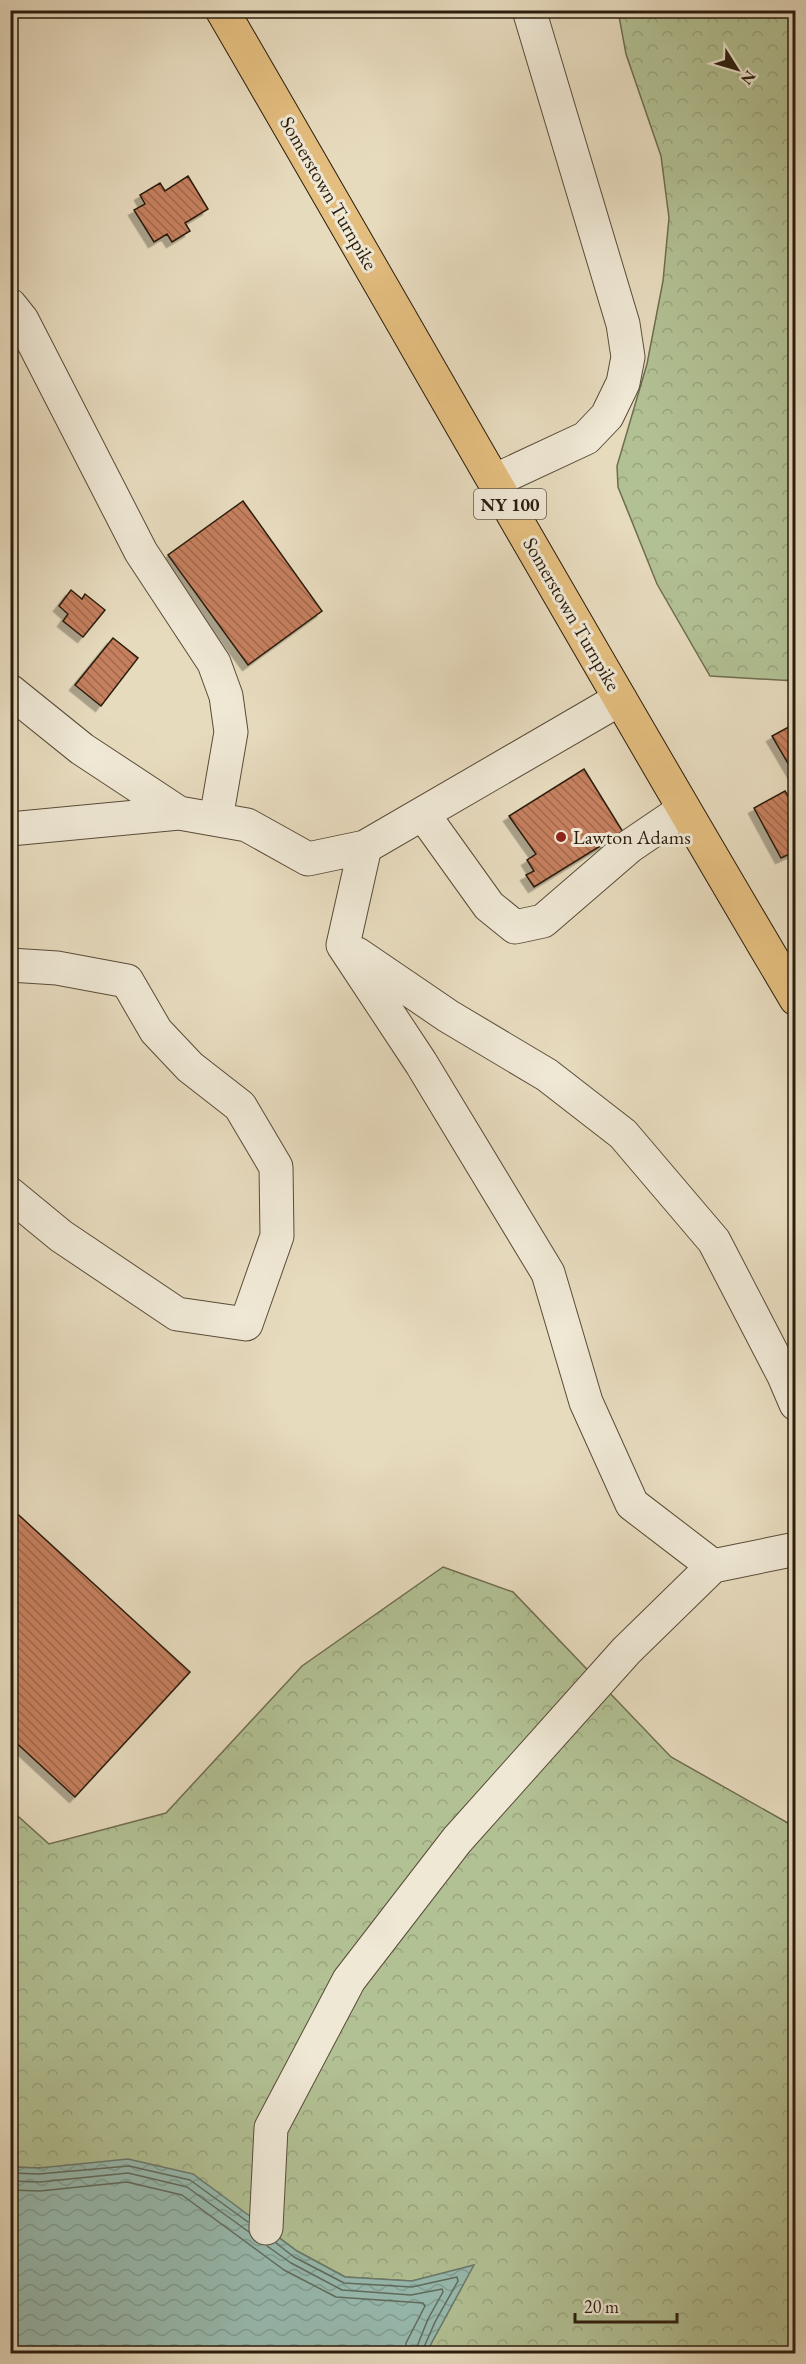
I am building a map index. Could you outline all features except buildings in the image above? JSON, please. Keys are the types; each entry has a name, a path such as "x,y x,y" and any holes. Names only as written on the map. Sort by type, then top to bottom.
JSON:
{"main road":[{"name":"Somerstown Turnpike","path":"222,10 496,480 683,810 795,999"}],"lane":[{"path":"496,480 586,438 611,408 623,383 627,357 623,324 529,10"},
{"path":"10,305 22,321 141,552 214,663 226,696 231,732 216,819"},
{"path":"10,691 82,749 179,813"},
{"path":"10,829 179,813 248,825 308,859 365,847 620,699"},
{"path":"423,814 489,906 515,927 543,921 630,846 683,810"},
{"path":"365,847 344,945 421,1063 548,1273 586,1402 632,1504 713,1566"},
{"path":"344,945 448,1016 547,1075 623,1134 714,1241 784,1376 795,1404"},
{"path":"10,965 57,968 127,981 156,1031 190,1067 240,1106 276,1167 277,1236 246,1324 177,1314 61,1236 10,1194"},
{"path":"266,2228 272,2128 349,1980 457,1840 626,1651 713,1566 795,1549"}],"green space":[{"path":"618,11 795,11 795,681 710,676 657,584 618,487 617,466 647,364 663,281 669,218 661,156 626,54"},
{"path":"443,1567 513,1592 671,1757 795,1827 795,2353 426,2353 473,2266 412,2281 345,2277 297,2251 254,2219 39,2168 11,2167 11,1810 49,1844 166,1813 302,1666"}],"water":[{"path":"128,2159 193,2174 297,2251 345,2277 412,2281 474,2265 426,2353 11,2354 11,2167 39,2168"}],"place":[{"name":"Lawton Adams","path":"561,837"}]}
